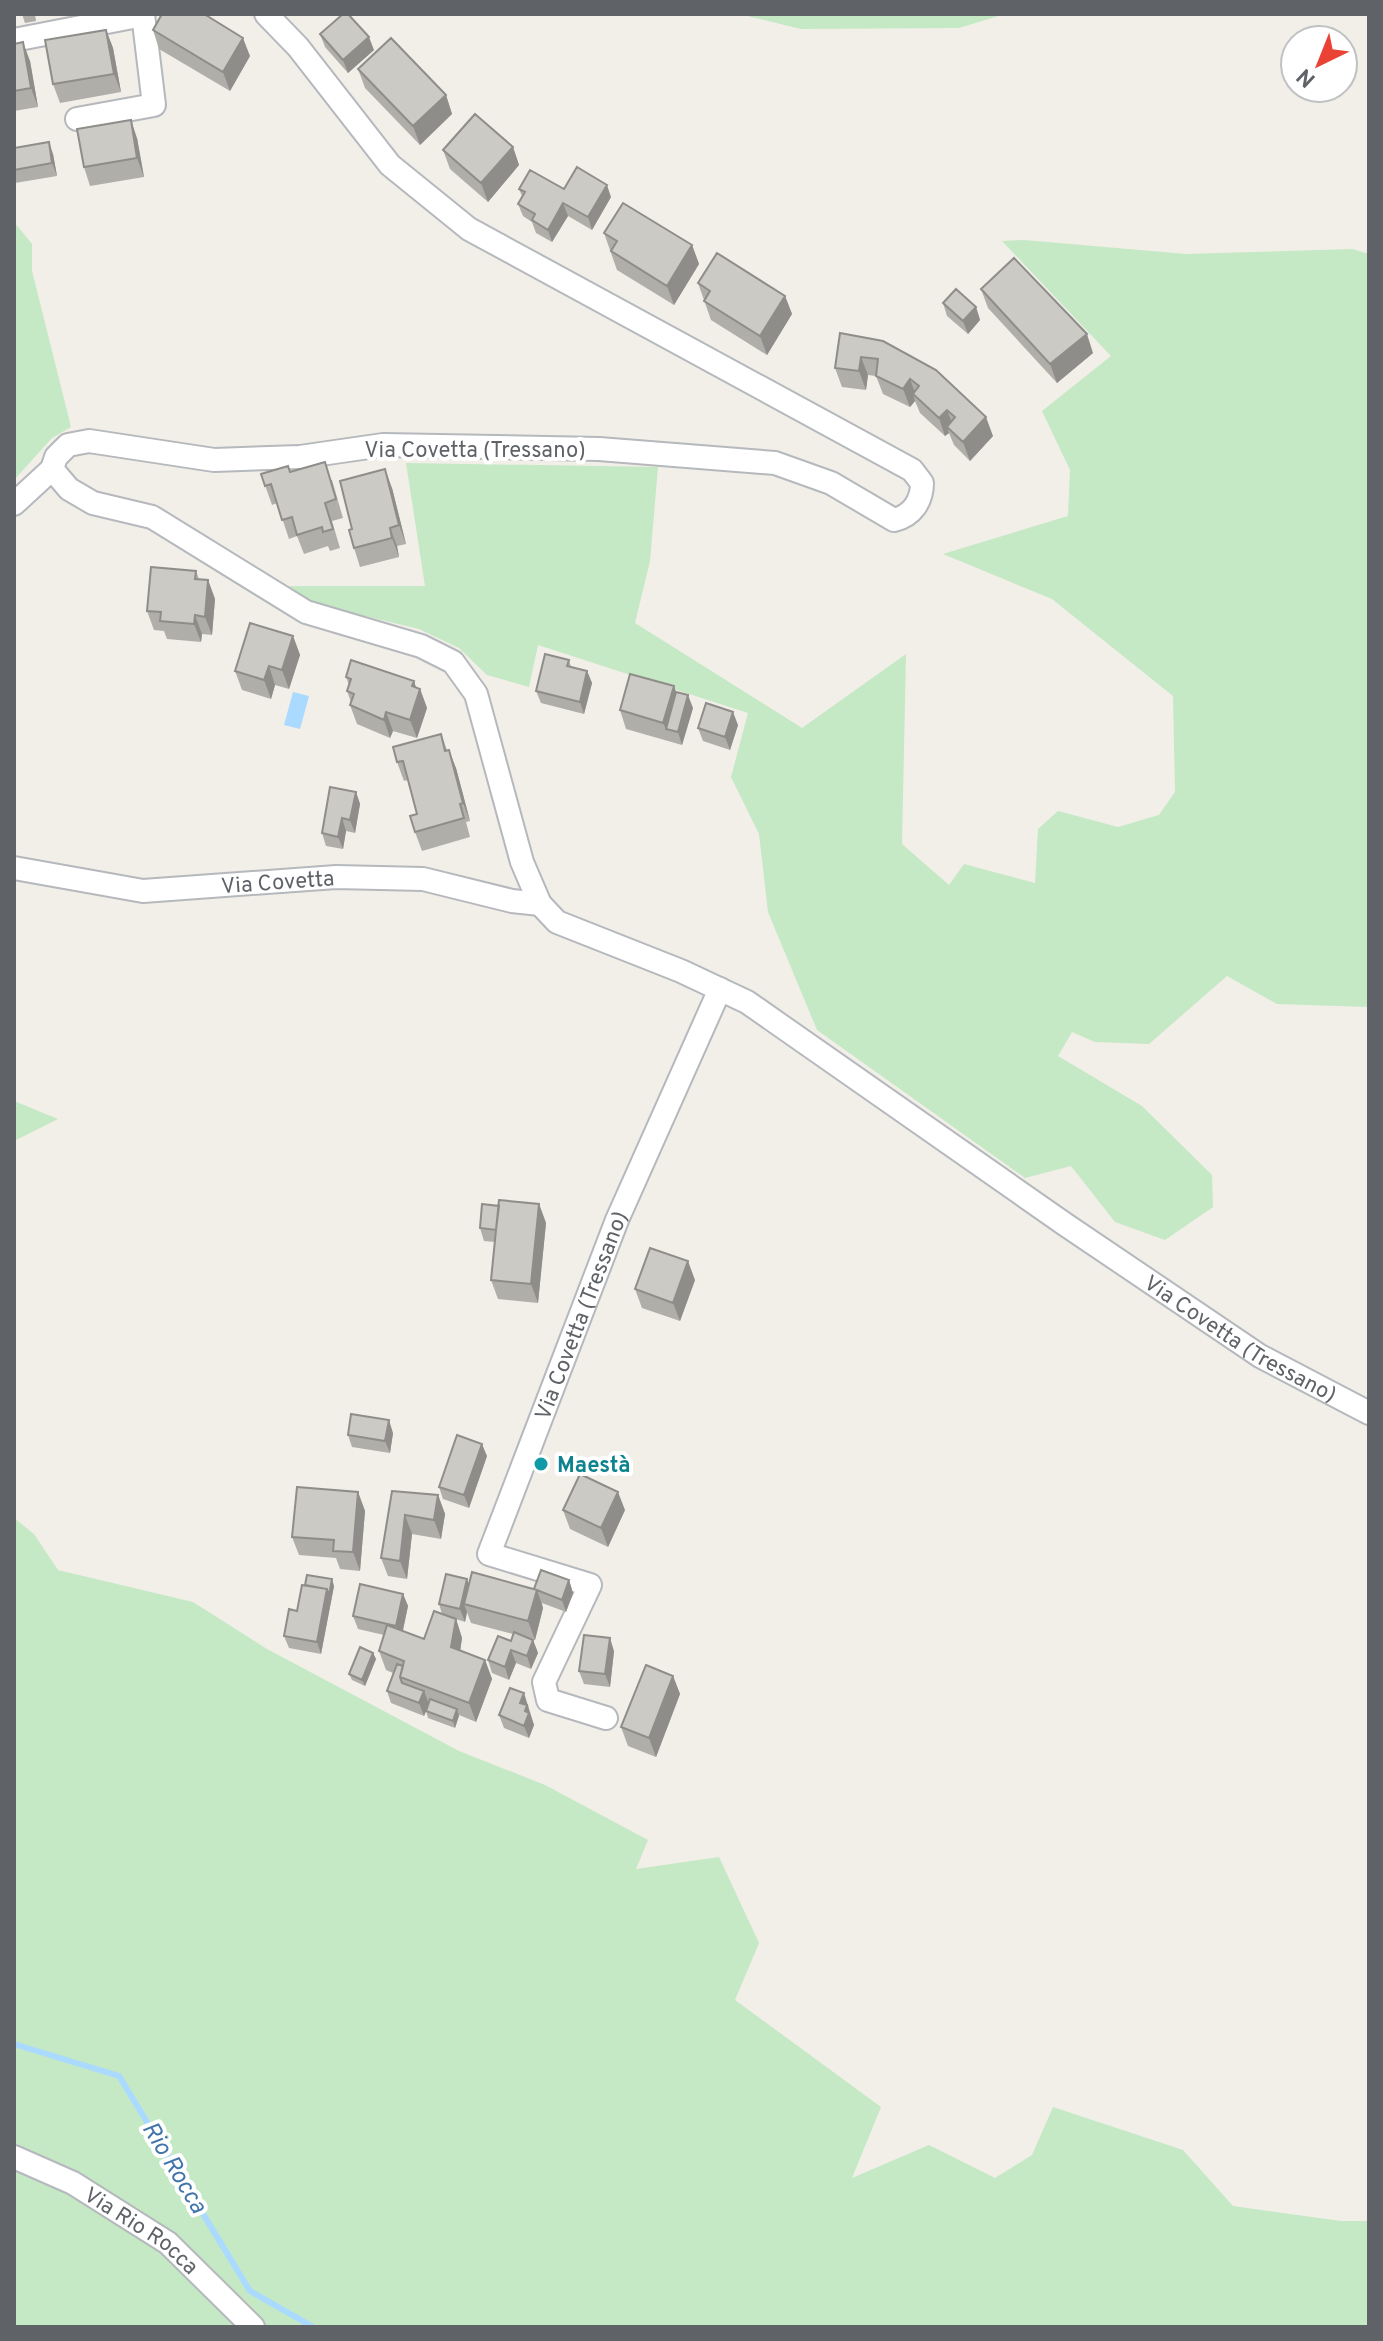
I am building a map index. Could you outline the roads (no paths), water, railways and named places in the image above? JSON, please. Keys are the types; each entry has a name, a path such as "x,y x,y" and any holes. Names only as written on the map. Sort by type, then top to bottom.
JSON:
{"street":[{"path":"14,40 143,14 154,105 77,119"},
{"name":"Via Covetta (Tressano)","path":"266,14 298,47 390,165 431,201 510,255 912,470 922,483 918,501 911,512 894,520 831,483 775,463 599,449 383,445 300,457 214,460 89,441 68,445 56,457 52,469 69,489 93,503 152,517 306,612 421,646 453,662 476,694 522,862 540,904 557,922 747,1002 1260,1356 1369,1413"},
{"path":"14,504 52,469"},
{"name":"Via Covetta","path":"14,868 143,891 336,877 423,879 512,901 540,904"},
{"name":"Via Covetta (Tressano)","path":"606,1718 548,1700 544,1682 590,1585 489,1554 617,1220 720,989"},
{"name":"Via Rio Rocca","path":"14,2157 73,2183 168,2243 253,2327"}],"water":[{"path":"293,692 309,696 300,729 284,725"}],"waterway":[{"name":"Rio Rocca","path":"14,2044 119,2076 250,2291 313,2327"}],"place":[{"name":"Maestà","path":"541,1464"}]}
